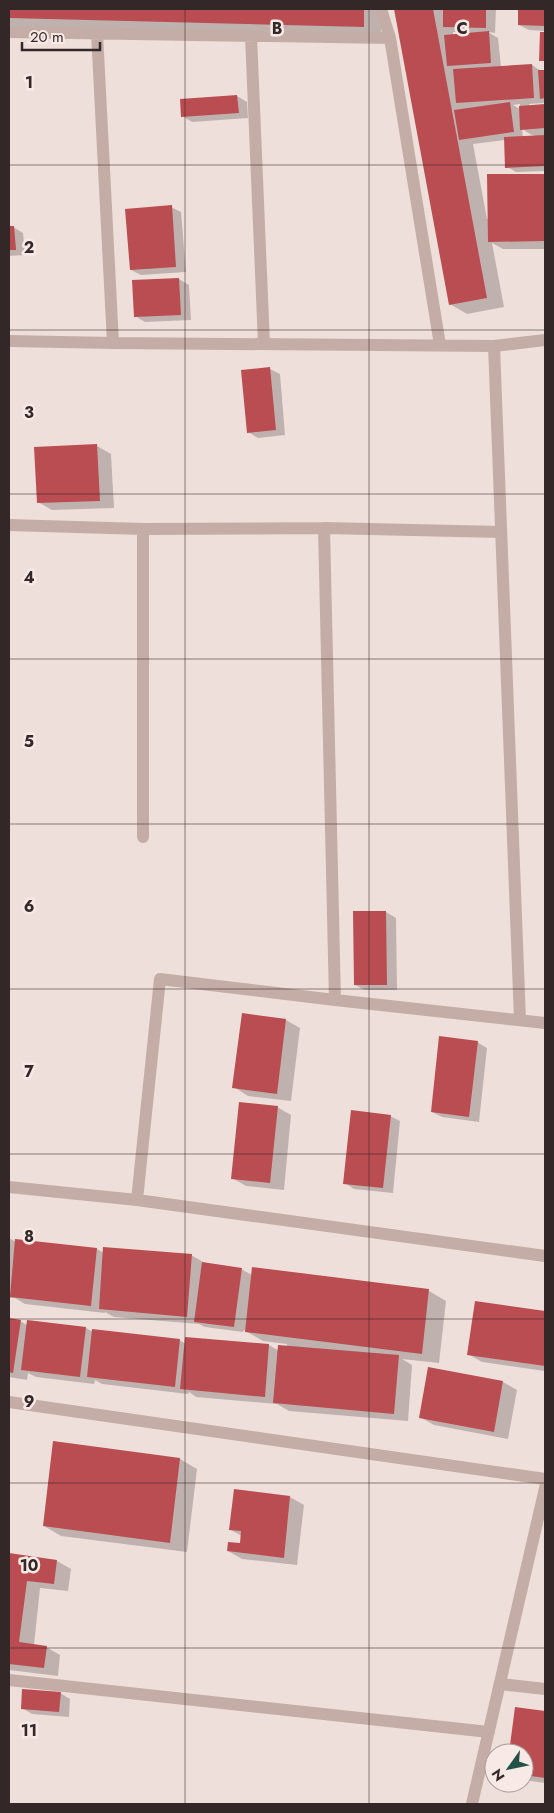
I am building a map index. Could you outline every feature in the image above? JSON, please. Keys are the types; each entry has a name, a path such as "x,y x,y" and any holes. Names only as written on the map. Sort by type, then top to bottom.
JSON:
{"street":[{"path":"381,9 390,38 440,345"},
{"path":"9,32 390,38"},
{"path":"97,33 113,343"},
{"path":"252,36 264,344"},
{"path":"9,341 494,346 545,340"},
{"path":"494,346 520,1020"},
{"path":"9,525 144,529 324,528 501,532"},
{"path":"324,528 335,1000"},
{"path":"143,837 144,529"},
{"path":"137,1200 160,979 545,1023"},
{"path":"9,1187 137,1200 545,1256"},
{"path":"9,1402 545,1479"},
{"path":"472,1804 545,1488"},
{"path":"9,1680 489,1732"},
{"path":"500,1684 545,1689"}],"building":[{"path":"9,9 364,9 364,27 9,18"},
{"path":"394,9 433,9 487,298 449,305"},
{"path":"443,9 486,9 486,28 443,27"},
{"path":"518,9 545,9 545,26 518,25"},
{"path":"489,31 491,63 447,66 444,35"},
{"path":"540,32 545,32 545,61 539,61"},
{"path":"532,64 534,98 456,103 453,69"},
{"path":"538,70 545,70 545,98 540,99"},
{"path":"237,95 239,113 181,117 180,99"},
{"path":"510,102 514,132 459,140 454,110"},
{"path":"545,104 545,128 520,130 519,106"},
{"path":"545,135 545,166 505,168 504,137"},
{"path":"487,174 545,174 545,241 488,242"},
{"path":"172,205 176,267 130,270 125,209"},
{"path":"9,226 14,226 16,250 9,250"},
{"path":"179,278 181,315 134,317 132,280"},
{"path":"270,367 276,430 247,433 241,370"},
{"path":"97,444 100,501 37,503 34,447"},
{"path":"353,911 386,911 387,985 354,985"},
{"path":"242,1013 286,1019 277,1094 232,1088"},
{"path":"439,1036 478,1041 469,1117 431,1112"},
{"path":"239,1102 278,1106 270,1183 231,1179"},
{"path":"351,1110 391,1115 383,1188 343,1184"},
{"path":"15,1239 97,1248 91,1306 10,1297"},
{"path":"103,1247 192,1254 187,1317 99,1309"},
{"path":"202,1262 242,1268 234,1327 194,1322"},
{"path":"252,1267 429,1289 422,1354 245,1332"},
{"path":"475,1301 545,1311 545,1366 467,1355"},
{"path":"9,1318 21,1320 13,1373 9,1372"},
{"path":"27,1320 86,1327 80,1377 21,1370"},
{"path":"92,1329 180,1339 175,1387 87,1377"},
{"path":"185,1337 269,1344 265,1397 180,1389"},
{"path":"278,1345 399,1355 394,1414 273,1403"},
{"path":"428,1367 503,1381 494,1432 419,1418"},
{"path":"53,1441 180,1458 170,1543 43,1526"},
{"path":"234,1489 290,1496 284,1558 227,1551 228,1542 240,1543 241,1531 229,1530"},
{"path":"9,1553 57,1560 54,1584 27,1581 19,1642 47,1646 44,1668 9,1664"},
{"path":"22,1689 61,1692 59,1712 21,1709"},
{"path":"515,1707 545,1711 545,1778 534,1776 534,1743 510,1743"}]}
